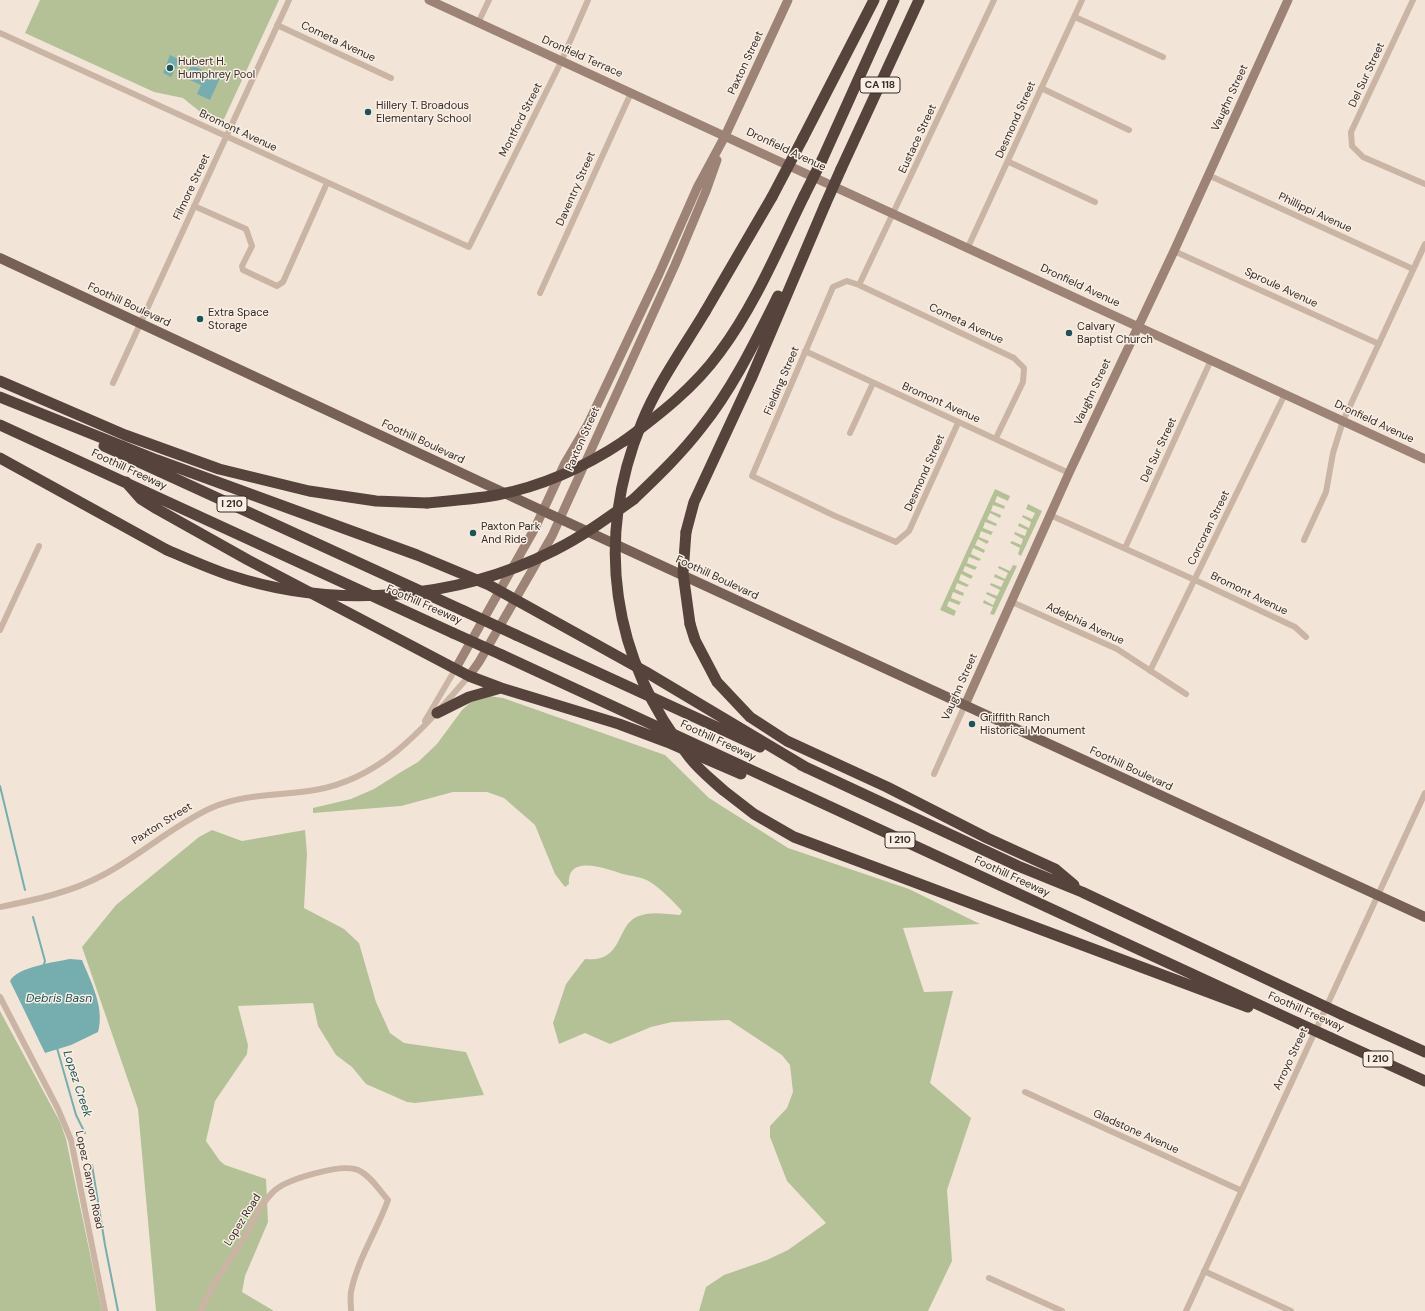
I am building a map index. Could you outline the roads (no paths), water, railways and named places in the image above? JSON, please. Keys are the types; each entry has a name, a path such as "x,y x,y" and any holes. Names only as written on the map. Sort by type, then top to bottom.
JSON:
{"highway":[{"path":"874,0 772,198 658,391 643,420 633,446 623,476 619,502 616,530 615,566 619,608 627,641 644,685 663,721 691,759 723,790 754,814 794,837 1219,997 1298,1023"},
{"path":"0,380 125,435 219,469 310,490 376,501 427,503 498,495 550,480 599,457 624,441 667,409 690,387 719,353 754,296 822,160 894,0"},
{"name":"CA 118","path":"825,205 919,0"},
{"path":"0,458 167,550 230,576 297,590 354,596 395,595 431,591 484,578 528,563 556,550 581,535 609,517 634,498 667,468 702,428 729,389 752,348 825,205"},
{"path":"825,205 751,378 694,502 686,532 683,573 690,624 695,640 717,682 750,717 787,741 887,787 987,838 1055,869 1082,892"},
{"path":"0,398 157,460 417,555 500,590 646,672 807,768"},
{"name":"Foothill Freeway","path":"0,398 1018,866 1082,892 1425,1052"},
{"name":"Foothill Freeway","path":"0,425 1425,1081"},
{"path":"126,482 141,499 157,509 248,560 469,676 501,688 619,724 667,742 760,783 795,791"},
{"path":"437,713 469,697 501,688"}],"main road":[{"name":"Foothill Boulevard","path":"0,258 542,511 1425,917"}],"street":[{"name":"Filmore Street","path":"113,383 289,0"},
{"name":"Dronfield Terrace","path":"429,0 561,62 725,136"},
{"path":"478,23 489,0"},
{"name":"Montford Street","path":"469,247 561,62 588,0"},
{"name":"Paxton Street","path":"421,727 535,528 565,463 602,394 659,274 697,188 725,136 788,0"},
{"name":"Eustace Street","path":"859,285 994,0"},
{"name":"Desmond Street","path":"968,247 1009,162 1041,88 1082,0"},
{"name":"Vaughn Street","path":"934,774 1069,473 1174,250 1288,0"},
{"name":"Del Sur Street","path":"1413,0 1351,132 1352,146 1363,157 1425,184"},
{"path":"1075,17 1163,57"},
{"name":"Cometa Avenue","path":"277,25 390,78"},
{"name":"Bromont Avenue","path":"0,33 469,247"},
{"path":"1041,88 1129,130"},
{"name":"Daventry Street","path":"540,293 631,93"},
{"name":"Paxton Street","path":"0,907 55,894 92,880 115,868 185,821 219,805 251,796 315,790 356,778 389,758 437,713 469,676 516,598 560,519 678,258 706,191 725,136"},
{"name":"Dronfield Avenue","path":"725,136 1425,459"},
{"path":"1009,162 1095,202"},
{"name":"Phillippi Avenue","path":"1208,175 1413,269"},
{"path":"194,206 246,229 252,246 242,266 243,270 277,286 283,282 327,183"},
{"path":"1304,540 1326,492 1333,453 1344,421 1425,244"},
{"name":"Sproule Avenue","path":"1174,250 1379,344"},
{"name":"Cometa Avenue","path":"830,295 833,287 847,281 859,285 1014,358 1024,368 1023,382 996,438"},
{"name":"Fielding Street","path":"830,295 752,476 835,516 896,542 909,531"},
{"name":"Bromont Avenue","path":"805,351 1069,473"},
{"name":"Del Sur Street","path":"1125,548 1211,360"},
{"path":"850,433 873,383"},
{"name":"Corcoran Street","path":"1150,671 1285,394"},
{"name":"Desmond Street","path":"909,531 958,423"},
{"name":"Bromont Avenue","path":"1050,515 1295,627 1306,637"},
{"path":"0,630 39,546"},
{"name":"Adelphia Avenue","path":"1012,602 1117,649 1186,694"},
{"name":"Arroyo Street","path":"1186,1311 1240,1190 1379,896 1425,793"},
{"name":"Lopez Canyon Road","path":"0,997 58,1109 71,1140 105,1311"},
{"name":"Gladstone Avenue","path":"1025,1092 1240,1190"},
{"name":"Lopez Road","path":"201,1311 215,1280 242,1242 264,1202 275,1190 295,1179 327,1170 349,1169 357,1170 364,1174 388,1200 365,1251 352,1287 350,1294 351,1311"},
{"path":"1204,1271 1291,1311"},
{"path":"989,1278 1062,1311"}],"water":[{"name":"Hubert H. Humphrey Pool","path":"170,55 180,60 171,77 163,73"},
{"path":"192,64 220,78 210,100 197,94 201,85 185,78"},
{"name":"Debris Basn","path":"70,959 82,960 93,986 100,1014 98,1032 71,1045 45,1053 10,981 20,972 28,969"}],"waterway":[{"name":"Lopez Creek","path":"0,786 25,890"},
{"name":"Lopez Creek","path":"33,917 45,961 43,967"},
{"name":"Lopez Creek","path":"57,1048 76,1115 85,1133"},
{"name":"Lopez Creek","path":"92,1165 105,1245 118,1311"}],"place":[{"name":"Hubert H. Humphrey Pool","path":"170,68"},
{"name":"Hillery T. Broadous Elementary School","path":"368,112"},
{"name":"Extra Space Storage","path":"200,319"},
{"name":"Calvary Baptist Church","path":"1069,333"},
{"name":"Paxton Park And Ride","path":"473,533"},
{"name":"Griffith Ranch Historical Monument","path":"972,724"}]}
